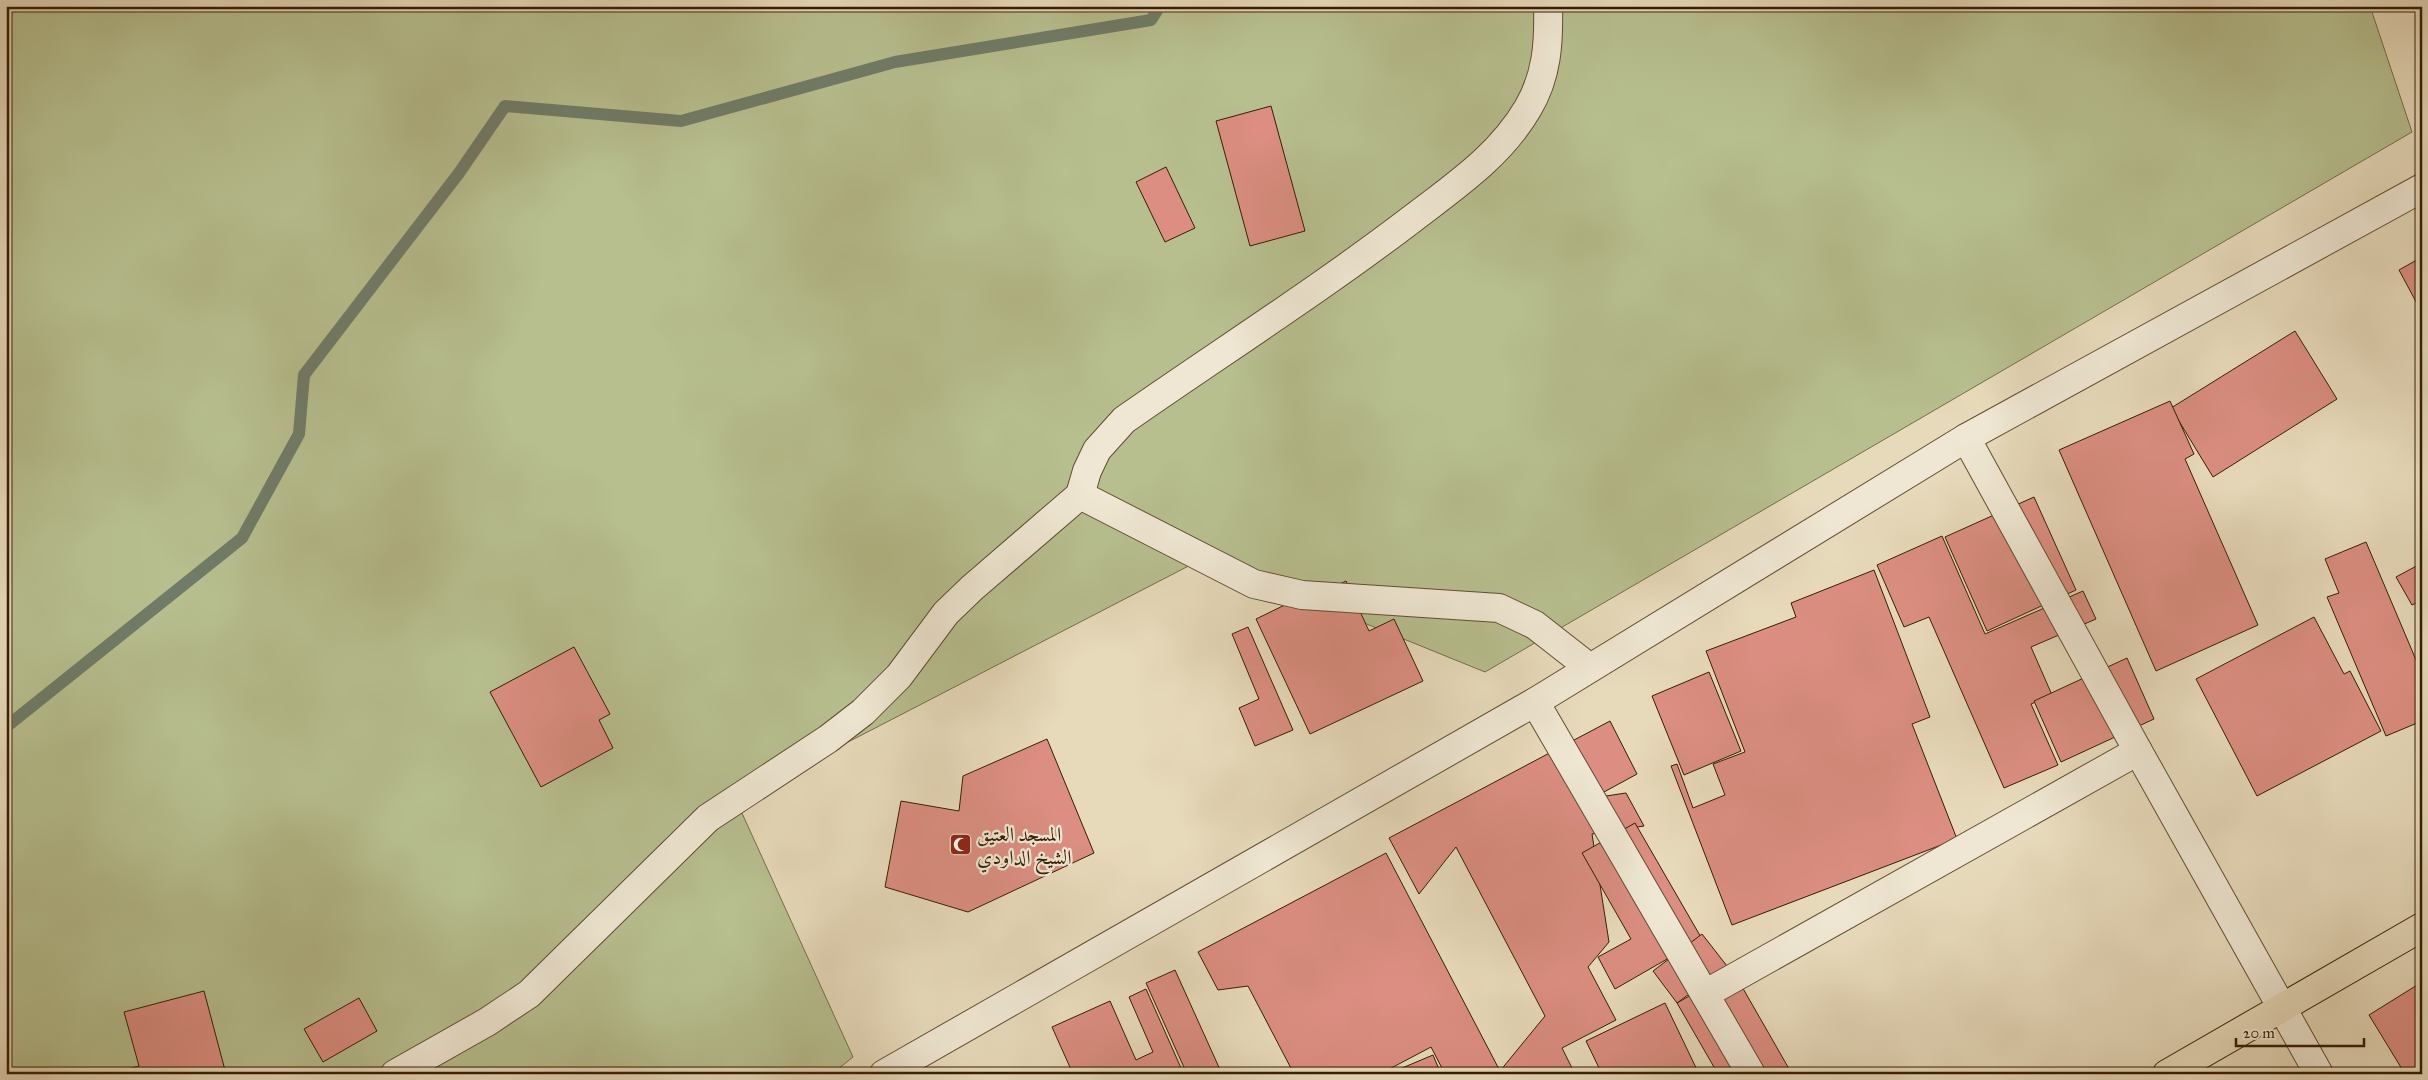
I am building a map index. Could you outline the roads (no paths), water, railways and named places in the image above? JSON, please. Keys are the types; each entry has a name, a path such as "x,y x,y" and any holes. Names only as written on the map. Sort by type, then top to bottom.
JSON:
{"main road":[{"path":"2167,1074 2422,927"}],"street":[{"path":"395,1074 487,1022 529,994 708,818 828,738 863,712 899,676 946,613 972,588 1080,495 1087,472 1097,450 1124,420 1363,256 1480,167 1502,145 1528,108 1544,76 1549,42 1548,6"},
{"path":"884,1074 1535,702 1966,438 2422,188"},
{"path":"1966,438 2138,751 2319,1074"},
{"path":"1080,495 1254,584 1302,595 1499,608 1535,625 1590,668"},
{"path":"1535,702 1751,1074"},
{"path":"1705,994 2138,751"}],"waterway":[{"path":"6,727 242,538 299,434 304,375 459,173 505,106 681,121 895,62 1151,20 1160,6"}],"place":[{"name":"المسجد العتيق الشيخ الداودي","path":"961,845"}]}
